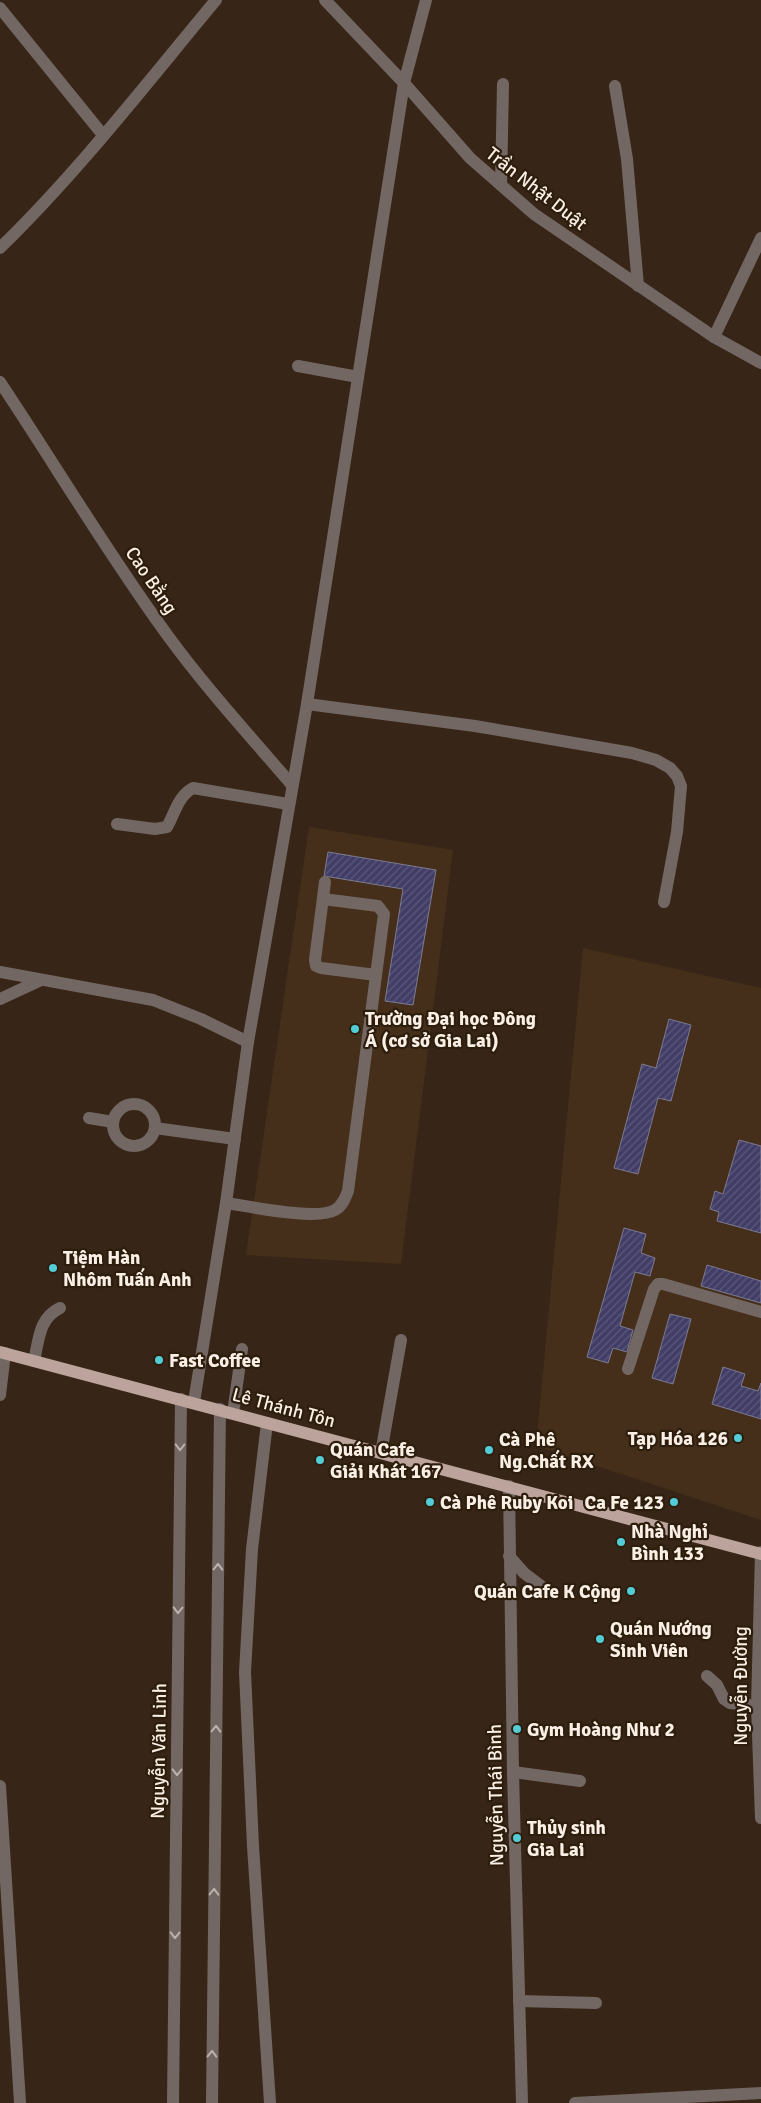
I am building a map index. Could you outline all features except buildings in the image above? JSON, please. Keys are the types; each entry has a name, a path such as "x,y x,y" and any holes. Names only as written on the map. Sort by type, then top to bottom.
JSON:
{"main road":[{"name":"Lê Thánh Tôn","path":"3,1352 761,1553"}],"street":[{"path":"0,248 28,221 103,135 216,0"},
{"name":"Trần Nhật Duật","path":"325,0 404,83 470,158 534,214 714,336 761,363"},
{"path":"194,1402 226,1203 248,1042 288,804 307,704 404,83 426,0"},
{"path":"0,8 103,135"},
{"path":"501,186 503,84"},
{"path":"615,86 627,159 638,286"},
{"path":"714,336 761,238"},
{"path":"298,366 358,377"},
{"name":"Cao Bằng","path":"0,382 119,566 168,636 197,674 292,785"},
{"path":"307,704 475,726 632,753 656,760 670,768 681,786 677,832 664,902"},
{"path":"117,824 155,829 167,827 177,804 193,788 288,804"},
{"path":"325,882 315,960 316,966 376,975"},
{"path":"226,1203 324,1214 335,1210 344,1202 348,1191 384,914 378,906 323,899"},
{"path":"0,972 153,1000 201,1019 248,1042"},
{"path":"0,999 42,980"},
{"path":"128,1104 137,1104 150,1112 155,1128 152,1136 146,1142 130,1146 116,1138 113,1122 121,1108 128,1104"},
{"path":"89,1118 113,1122"},
{"path":"155,1128 235,1139"},
{"path":"628,1369 654,1289 658,1284 761,1312"},
{"path":"34,1361 44,1319 50,1312 60,1308"},
{"path":"381,1453 402,1340"},
{"path":"233,1413 242,1349"},
{"path":"0,1395 3,1352"},
{"name":"Nguyễn Văn Linh","path":"173,2103 181,1399"},
{"path":"212,2103 220,1410"},
{"path":"267,1423 252,1549 246,1672 253,1846 270,2103"},
{"name":"Nguyễn Thái Bình","path":"509,1486 512,1772 522,2103"},
{"name":"Nguyễn Đường","path":"761,1553 757,1706 761,1818"},
{"path":"509,1556 524,1572 545,1589"},
{"path":"708,1676 717,1685 724,1699 730,1703 757,1706"},
{"path":"512,1772 580,1781"},
{"path":"0,1786 20,2103"},
{"path":"519,2001 596,2004"},
{"path":"575,2103 761,2093"}],"shaded area":[{"name":"Trường Đại học Đông Á (cơ sở Gia Lai)","path":"309,827 453,850 401,1264 246,1255"},
{"path":"583,948 761,988 761,1520 536,1446"}],"place":[{"name":"Trường Đại học Đông Á (cơ sở Gia Lai)","path":"355,1029"},
{"name":"Tiệm Hàn Nhôm Tuấn Anh","path":"53,1268"},
{"name":"Fast Coffee","path":"159,1360"},
{"name":"Tạp Hóa 126","path":"738,1438"},
{"name":"Cà Phê Ng.Chất RX","path":"489,1450"},
{"name":"Quán Cafe Giải Khát 167","path":"320,1460"},
{"name":"Cà Phê Ruby Koi","path":"430,1502"},
{"name":"Ca Fe 123","path":"674,1502"},
{"name":"Nhà Nghỉ Bình 133","path":"621,1542"},
{"name":"Quán Cafe K Cộng","path":"631,1591"},
{"name":"Quán Nướng Sinh Viên","path":"600,1639"},
{"name":"Gym Hoàng Như 2","path":"517,1729"},
{"name":"Thủy sinh Gia Lai","path":"517,1838"}]}
